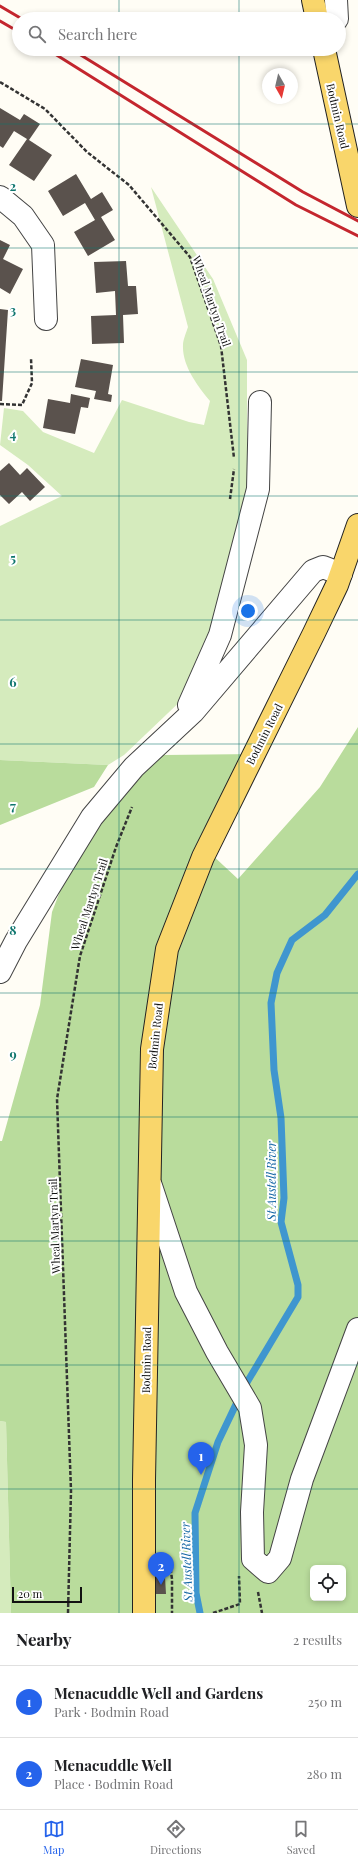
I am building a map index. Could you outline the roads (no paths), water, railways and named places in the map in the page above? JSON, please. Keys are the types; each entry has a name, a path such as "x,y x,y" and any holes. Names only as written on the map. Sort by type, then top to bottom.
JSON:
{"main road":[{"path":"313,0 316,12"},
{"name":"Bodmin Road","path":"328,56 358,206"},
{"name":"Bodmin Road","path":"144,1613 144,1480 152,1049 167,949 202,857 314,633 341,574 358,525"}],"street":[{"path":"336,0 337,12"},
{"path":"0,197 23,216 43,245 46,319"},
{"path":"183,721 220,635 258,489 260,402"},
{"path":"0,972 16,941 92,816 134,766 193,712 313,571 324,567 341,574"},
{"path":"149,1181 186,1292 217,1352 250,1408 256,1445 252,1512 253,1559 268,1572 280,1558 302,1479 358,1329"}],"waterway":[{"name":"St Austell River","path":"243,1389 298,1297 298,1285 281,1222 284,1198 281,1118 274,1070 271,1003 277,973 292,940 325,915 358,874"},
{"name":"St Austell River","path":"200,1613 196,1593 195,1513 218,1442 239,1398"}],"railway":[{"path":"0,6 12,13"},
{"path":"0,21 12,28"},
{"path":"58,56 296,205 358,236"},
{"path":"82,56 303,192 358,221"}],"place":[{"name":"Menacuddle Well and Gardens","path":"201,1475"},
{"name":"Menacuddle Well","path":"161,1585"}]}
